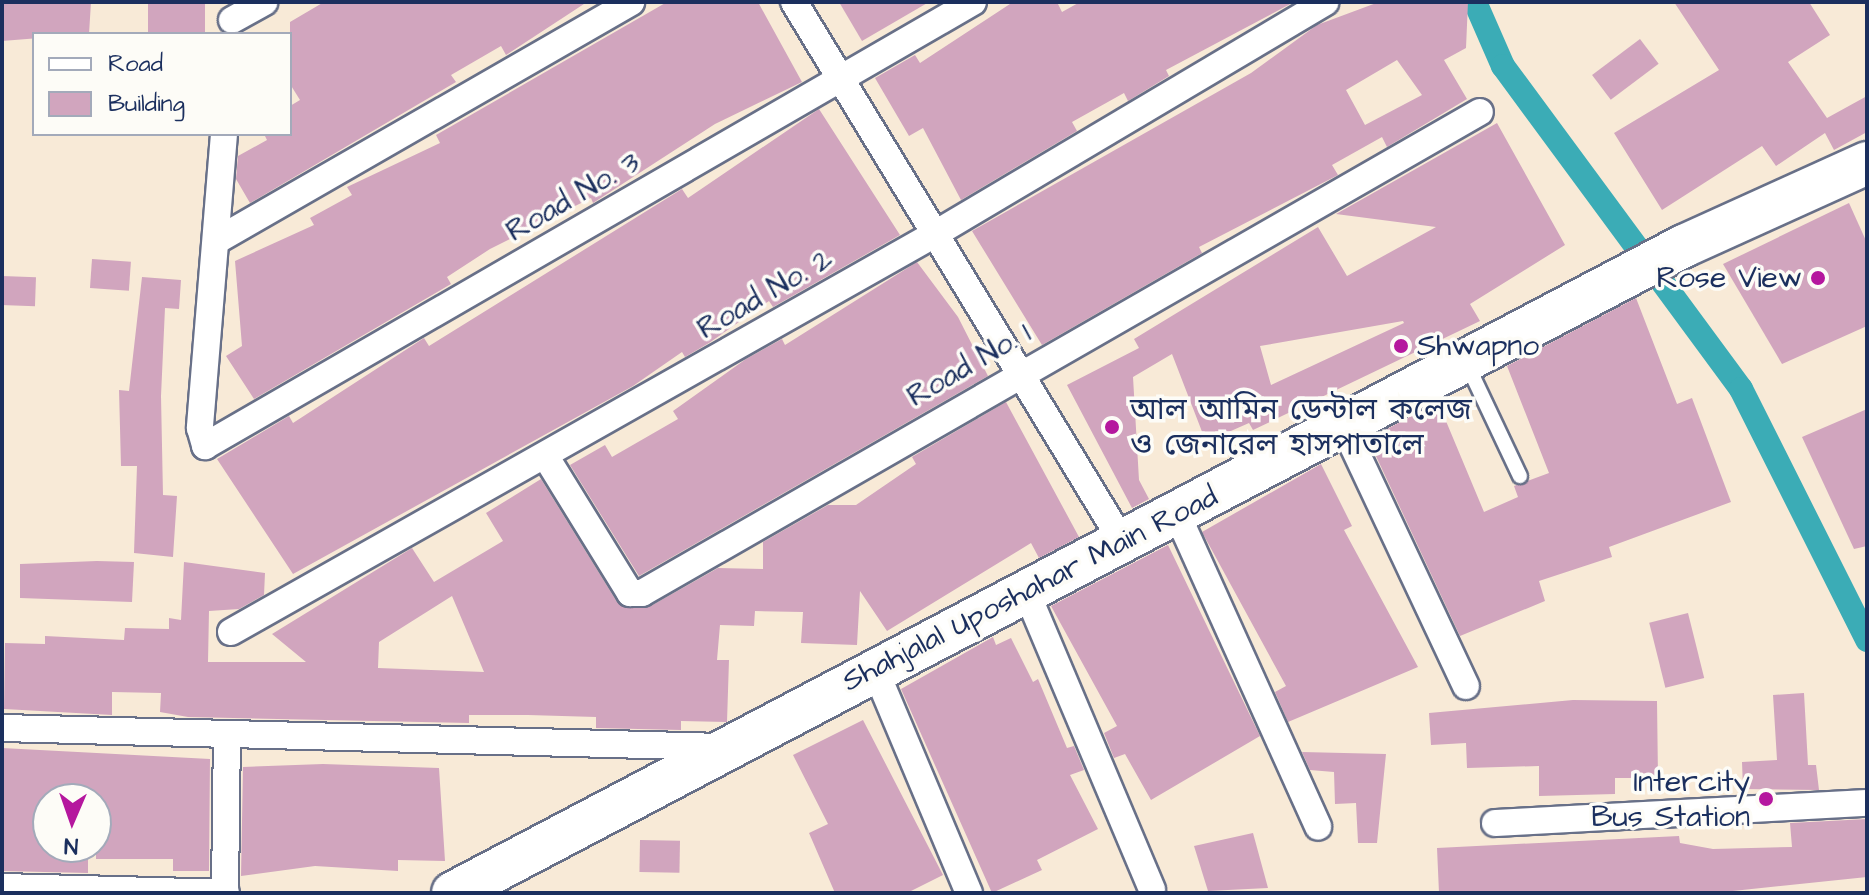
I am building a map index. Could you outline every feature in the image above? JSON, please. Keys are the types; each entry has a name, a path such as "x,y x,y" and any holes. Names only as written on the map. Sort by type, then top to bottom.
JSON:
{"main road":[{"name":"Shahjalal Uposhahar Main Road","path":"453,893 874,667 1345,429 1465,361 1684,246 1867,163"}],"street":[{"path":"232,19 264,2"},
{"path":"216,241 631,2"},
{"path":"794,2 1122,541"},
{"name":"Road No. 3","path":"216,241 200,428 205,446 973,2"},
{"name":"Road No. 2","path":"231,632 546,457 935,234 1325,2"},
{"name":"Road No. 1","path":"546,457 630,593 642,593 1019,372 1480,112"},
{"path":"216,241 224,136"},
{"path":"1345,429 1466,686"},
{"path":"1177,514 1318,827"},
{"path":"1026,591 1152,889"},
{"path":"874,667 969,893"},
{"path":"2,728 729,747"},
{"path":"2,887 226,893 227,734"},
{"path":"1686,814 1709,803 1809,800 1867,787"},
{"path":"1495,823 1867,803"}],"lane":[{"path":"1465,361 1520,476"}],"building":[{"path":"2,2 91,2 89,32 32,32 32,39 2,41"},
{"path":"148,2 205,2 205,32 148,32"},
{"path":"324,2 587,2 506,55 501,46 451,75 456,82 250,203 236,179 238,156 267,140 265,136 292,136 292,105 300,100 292,87 290,22"},
{"path":"667,2 758,2 802,82 715,124 593,203 591,198 490,249 447,277 451,284 254,399 226,356 242,346 235,261 314,225 310,218 352,195 347,187 440,143 436,135"},
{"path":"839,2 929,2 862,41"},
{"path":"1013,2 1057,2 1062,12 1080,2 1294,2 1166,70 1169,76 1128,101 1124,93 1072,122 1077,131 961,200 923,128 909,136 875,78 915,55 920,63"},
{"path":"1379,2 1468,2 1466,48 1444,60 1467,99 1387,147 1382,137 1332,165 1338,175 1199,247 1202,253 1042,345 972,231 1251,73 1317,25","holes":["1397,60 1422,95 1365,125 1346,90"]},
{"path":"1674,2 1809,2 1830,35 1788,62 1827,118 1867,96 1867,132 1834,150 1825,133 1776,166 1762,146 1662,210 1614,133 1719,70"},
{"path":"1640,39 1659,64 1611,100 1592,75"},
{"path":"819,109 900,235 773,307 769,301 685,357 682,352 633,386 293,574 217,459 289,416 293,423 424,338 429,346 682,189 688,198"},
{"path":"1497,123 1565,245 1470,304 1480,321 1253,430 1249,423 1206,442 1172,354 1133,377 1139,480 1149,499 1132,508 1067,385 1139,348 1134,339 1318,227 1347,276 1436,227 1336,214","holes":["1404,323 1271,385 1260,346"]},
{"path":"1849,203 1867,243 1867,326 1782,364 1723,264"},
{"path":"92,259 131,262 129,291 90,288"},
{"path":"917,262 958,317 988,376 639,576 570,465 605,445 612,457 678,419 673,411 746,359 782,339 785,345"},
{"path":"2,276 36,277 35,306 2,305"},
{"path":"142,277 181,280 179,309 165,308 161,396 163,495 177,496 173,557 134,553 137,466 121,466 119,390 129,391"},
{"path":"1636,298 1677,404 1692,398 1731,502 1609,547 1612,557 1539,581 1545,601 1460,636 1368,439 1438,402 1484,512 1518,497 1514,486 1549,473 1507,366"},
{"path":"1006,402 1079,537 1039,558 1031,543 887,631 860,591 857,645 801,643 803,612 755,611 754,626 720,625 717,660 729,660 727,722 681,721 681,730 596,728 596,717 528,715 469,715 469,723 188,717 160,712 161,693 112,692 112,715 4,709 5,643 45,644 45,636 124,640 125,628 169,629 169,618 181,620 184,562 265,573 264,595 239,609 209,611 208,662 306,662 272,634 412,548 434,582 503,541 486,513 541,479 617,602 649,607 718,568 763,569 763,542 828,505 856,505 916,464 912,457","holes":["452,596 484,672 378,668 379,642"]},
{"path":"1867,409 1867,546 1854,549 1802,437"},
{"path":"1321,464 1352,526 1344,530 1418,667 1288,722 1275,692 1286,686 1202,532"},
{"path":"1168,545 1260,736 1151,800 1125,754 1114,758 1104,733 1117,726 1051,606"},
{"path":"134,562 132,602 20,598 20,564"},
{"path":"1688,613 1704,678 1665,688 1649,623"},
{"path":"993,637 996,645 1011,638 1033,682 1038,679 1067,748 1074,746 1084,770 1070,775 1098,829 1037,860 1042,870 992,893 901,689"},
{"path":"1804,693 1808,765 1816,765 1819,790 1743,789 1742,762 1777,760 1773,695"},
{"path":"1573,700 1657,701 1658,778 1615,778 1615,794 1539,796 1539,766 1467,768 1466,743 1431,745 1429,713"},
{"path":"863,720 943,875 907,893 835,893 809,833 828,824 793,755"},
{"path":"2,748 210,759 209,871 173,871 173,859 112,859 112,783 32,783 32,863 88,863 88,873 2,871"},
{"path":"1302,752 1386,754 1377,843 1358,843 1356,803 1335,804 1334,772 1310,770"},
{"path":"323,764 439,768 445,861 398,860 398,871 315,866 241,876 243,767"},
{"path":"1867,819 1867,877 1714,893 1439,893 1437,848 1679,836 1680,843 1713,849 1792,847 1790,823"},
{"path":"1253,833 1268,888 1208,891 1194,846"},
{"path":"640,840 680,841 679,873 639,872"}],"waterway":[{"path":"1475,2 1503,66 1741,389 1867,640"}],"place":[{"name":"Rose View","path":"1818,278"},
{"name":"Shwapno","path":"1401,346"},
{"name":"আল আমিন ডেন্টাল কলেজ ও জেনারেল হাসপাতালে","path":"1112,427"},
{"name":"Intercity Bus Station","path":"1766,799"}]}
